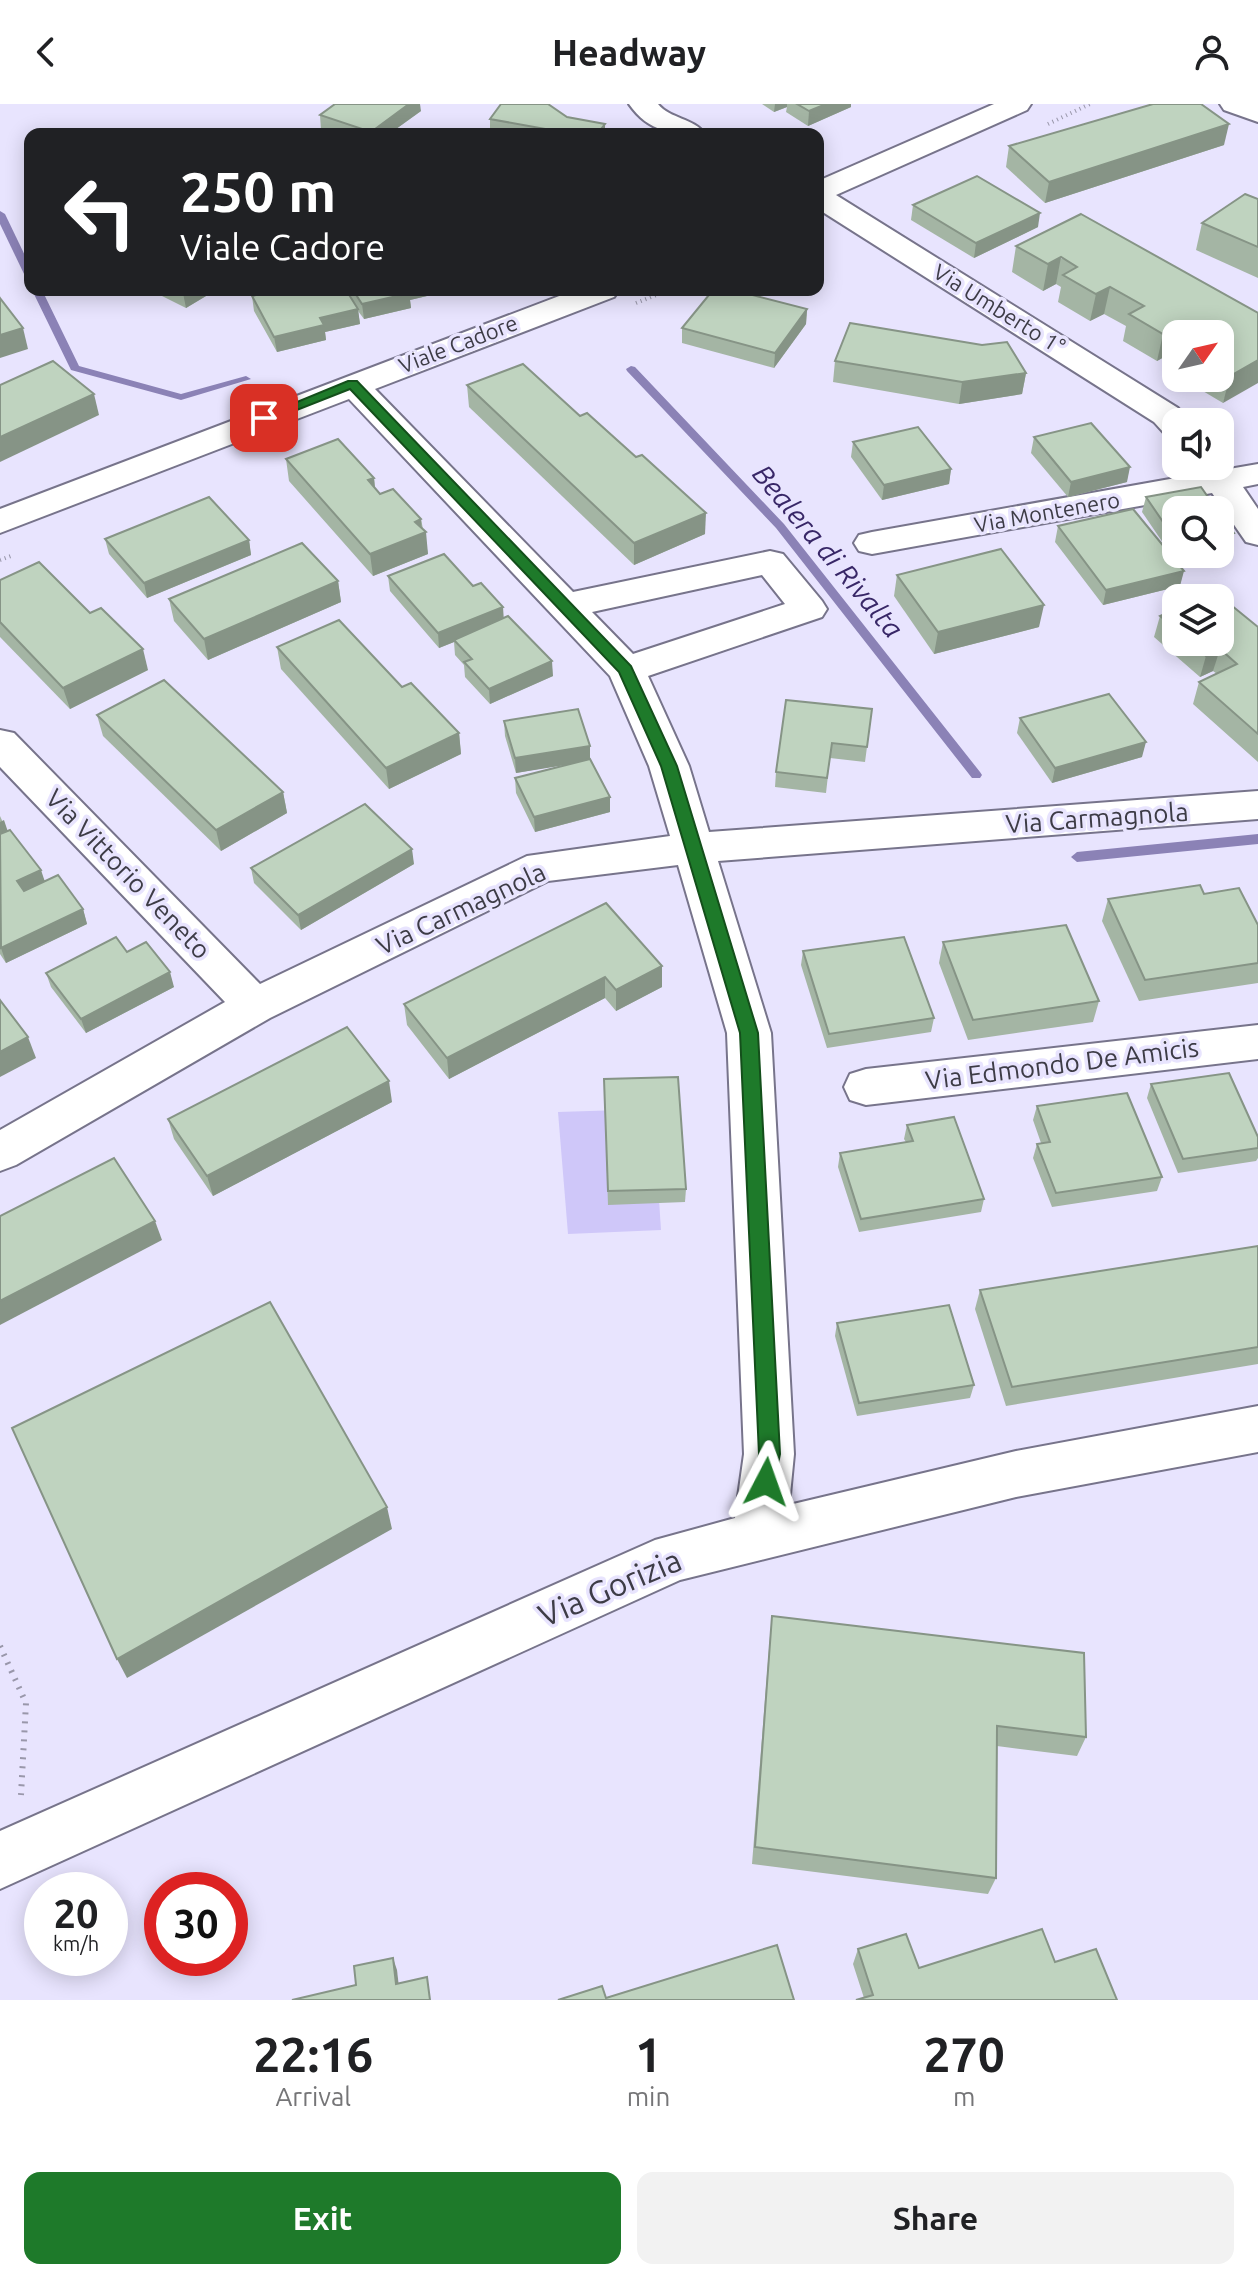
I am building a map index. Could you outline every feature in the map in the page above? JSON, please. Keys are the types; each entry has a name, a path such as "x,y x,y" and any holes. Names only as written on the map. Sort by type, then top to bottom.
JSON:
{"street":[{"path":"643,104 653,116 678,128"},
{"path":"824,191 1017,104"},
{"path":"1234,104 1258,114"},
{"name":"Via Umberto 1°","path":"824,198 1162,412"},
{"name":"Viale Cadore","path":"0,522 587,296"},
{"path":"352,384 626,670 669,766 749,1033 769,1454 759,1537"},
{"name":"Via Montenero","path":"1234,473 1258,474"},
{"name":"Via Montenero","path":"872,543 1182,480"},
{"path":"1221,480 1258,534"},
{"path":"565,606 770,562 809,609 626,670"},
{"name":"Via Vittorio Veneto","path":"0,743 255,1006"},
{"name":"Via Carmagnola","path":"0,1152 255,1006 541,867 696,848 1258,805"},
{"name":"Via Edmondo De Amicis","path":"866,1087 1258,1042"},
{"name":"Via Gorizia","path":"9,1855 674,1557 1016,1474 1258,1429"}],"path":[{"path":"0,1646 26,1703 9,1855"}],"shaded area":[{"path":"653,1109 661,1230 568,1234 558,1112"}],"building":[{"path":"335,104 409,104 376,128 359,128 320,115"},
{"path":"501,104 548,104 567,117 605,124 602,128 540,128 490,119"},
{"path":"797,104 826,104 809,111"},
{"path":"1153,104 1201,104 1229,124 1049,182 1009,146"},
{"path":"977,176 1040,213 976,243 913,205"},
{"path":"1245,194 1258,199 1258,247 1202,223"},
{"path":"1081,214 1258,313 1258,360 1234,374 1234,320 1162,320 1162,333 1129,314 1144,306 1110,287 1096,294 1063,275 1077,267 1061,257 1048,264 1016,246"},
{"path":"252,296 350,296 358,309 320,318 324,325 274,337"},
{"path":"357,296 397,296 362,304"},
{"path":"708,296 756,296 807,309 775,353 682,328"},
{"path":"0,298 23,328 0,335"},
{"path":"850,323 982,345 1007,342 1026,373 962,382 835,361"},
{"path":"53,361 94,394 0,437 0,385"},
{"path":"523,364 580,416 587,413 636,457 642,455 706,513 634,543 467,385"},
{"path":"1091,423 1130,467 1071,482 1034,437"},
{"path":"918,427 951,469 884,485 853,442"},
{"path":"338,439 374,478 368,480 380,494 393,489 421,519 415,522 426,532 370,554 286,459"},
{"path":"1201,487 1207,496 1162,496 1162,520 1146,497"},
{"path":"209,497 249,540 144,583 105,539"},
{"path":"1133,509 1162,544 1162,568 1182,568 1184,571 1106,590 1058,526"},
{"path":"302,543 338,581 204,639 169,599"},
{"path":"1001,549 1044,605 938,632 897,575"},
{"path":"444,554 473,586 481,583 503,607 438,633 388,576"},
{"path":"39,562 90,613 101,608 143,649 63,688 0,622 0,580"},
{"path":"1234,607 1258,627 1258,734 1199,682 1237,664 1228,656 1234,656"},
{"path":"508,616 552,661 489,689 464,662 472,659 454,640"},
{"path":"339,620 402,687 411,683 459,733 386,768 277,647"},
{"path":"164,680 283,792 216,830 97,715"},
{"path":"1109,694 1146,742 1055,768 1020,718"},
{"path":"786,700 872,709 867,747 832,743 827,778 776,772"},
{"path":"578,709 590,746 515,758 504,721"},
{"path":"590,759 610,797 534,817 515,778"},
{"path":"365,804 412,849 298,915 251,868"},
{"path":"10,830 41,870 17,881 24,891 58,875 83,909 1,948 0,834"},
{"path":"1200,885 1204,894 1239,888 1258,925 1258,963 1145,980 1108,899"},
{"path":"606,903 662,966 616,990 605,977 447,1058 404,1004"},
{"path":"1066,925 1099,1001 973,1020 943,942"},
{"path":"116,937 127,952 146,942 170,972 81,1019 46,973"},
{"path":"904,937 934,1018 829,1034 803,951"},
{"path":"0,1000 28,1037 0,1052"},
{"path":"347,1027 389,1081 207,1176 168,1119"},
{"path":"1229,1073 1258,1137 1258,1148 1183,1159 1151,1084"},
{"path":"678,1077 686,1189 608,1191 604,1079"},
{"path":"1127,1093 1162,1177 1056,1193 1037,1144 1050,1142 1037,1106"},
{"path":"954,1117 984,1199 861,1219 840,1153 913,1141 907,1125"},
{"path":"114,1158 155,1221 0,1301 0,1216"},
{"path":"1258,1246 1258,1347 1012,1387 980,1290"},
{"path":"270,1302 387,1507 117,1659 12,1428"},
{"path":"949,1305 974,1385 859,1403 837,1323"},
{"path":"772,1616 1084,1653 1086,1737 997,1726 996,1878 755,1847"},
{"path":"1042,1929 1055,1962 1096,1949 1117,2000 856,2000 873,1995 858,1949 906,1934 919,1968"},
{"path":"777,1945 794,2000 558,2000 602,1986 606,1998"},
{"path":"393,1958 396,1984 427,1977 430,2000 292,2000 356,1985 354,1966"}],"waterway":[{"name":"Bealera di Rivalta","path":"0,214 24,264"},
{"name":"Bealera di Rivalta","path":"40,296 75,368 181,397 246,379"},
{"name":"Bealera di Rivalta","path":"631,369 780,526 976,775"},
{"name":"Bealera di Rivalta","path":"1077,857 1258,839"}],"route":[{"path":"264,418 352,384 626,670 669,766 749,1033 769,1454 766,1482"}]}
